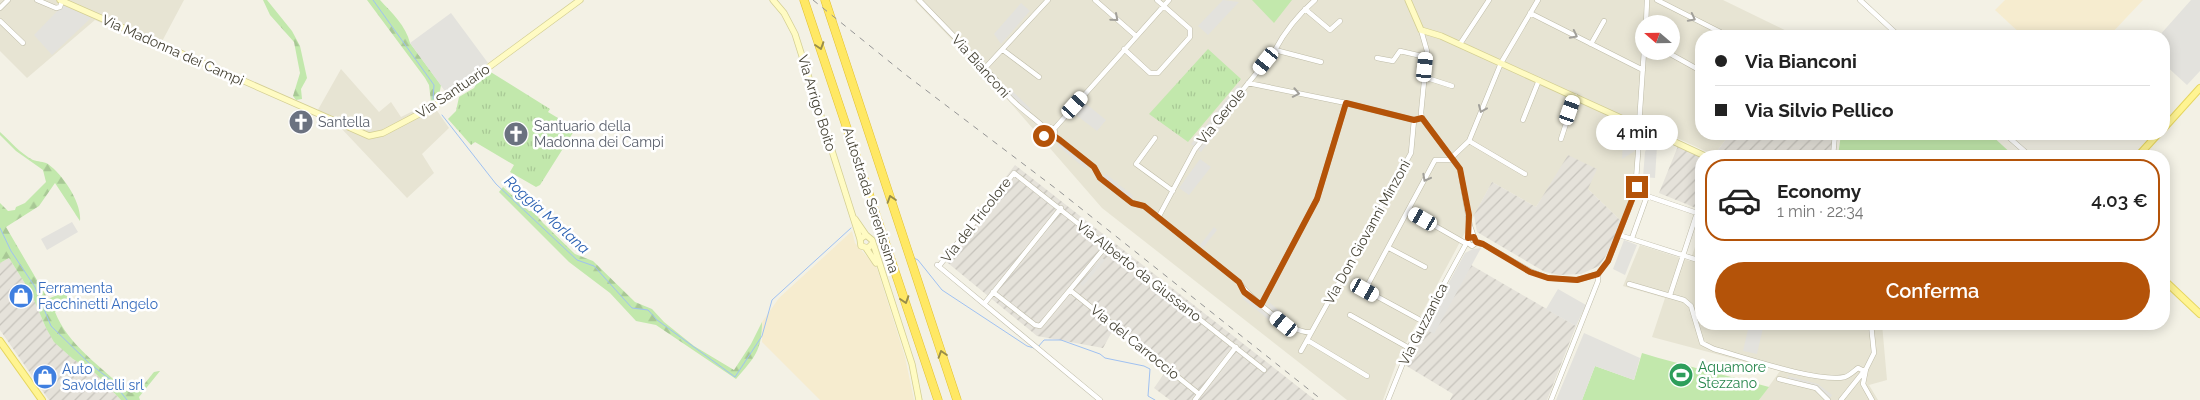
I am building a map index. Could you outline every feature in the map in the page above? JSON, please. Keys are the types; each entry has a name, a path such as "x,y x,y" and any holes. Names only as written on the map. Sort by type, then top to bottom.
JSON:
{"highway":[{"name":"Autostrada Serenissima","path":"804,0 938,400"},
{"name":"Autostrada Serenissima","path":"824,0 957,400"}],"main road":[{"path":"2170,121 2200,88"},
{"path":"2143,150 2153,140"},
{"path":"2170,286 2200,314"},
{"path":"0,341 42,400"}],"street":[{"path":"0,8 8,0"},
{"path":"37,0 56,8 60,7 61,0"},
{"name":"Via Madonna dei Campi","path":"61,0 286,100"},
{"name":"Via Santuario","path":"286,100 369,136 383,133 434,106 580,0"},
{"name":"Via Arrigo Boito","path":"773,0 784,13 795,34 860,239 860,246 866,248 882,273"},
{"name":"Via Bianconi","path":"920,0 998,82 1003,91 1045,128 1043,132 1046,137 1051,138 1054,136 1094,167 1100,178 1132,203 1144,206 1239,282 1244,292 1284,324 1307,333 1311,332"},
{"path":"985,68 1048,0"},
{"path":"1095,0 1136,36"},
{"path":"1124,50 1150,73 1158,73 1190,37 1190,29 1157,0"},
{"path":"1054,136 1054,129 1169,0"},
{"name":"Via Gerole","path":"1158,218 1194,149 1275,50 1282,37 1305,9 1316,0"},
{"path":"1408,0 1426,45 1420,105 1422,118 1460,169 1470,226 1470,242"},
{"path":"1460,44 1489,0"},
{"path":"1422,321 1365,290 1435,160 1448,160 1469,141 1501,63 1538,0"},
{"path":"1646,15 1647,0"},
{"path":"1657,0 1716,30"},
{"path":"1860,0 1892,30"},
{"path":"1305,9 1330,30 1340,21"},
{"path":"1530,13 1643,70"},
{"path":"0,21 23,43"},
{"path":"1591,44 1604,21"},
{"path":"1421,30 1460,44 1575,96 1637,125 1646,134 1659,136 1695,152"},
{"path":"1003,50 1039,77"},
{"path":"1275,50 1321,62"},
{"path":"1377,58 1393,61 1400,51 1426,57"},
{"path":"1637,125 1644,60"},
{"path":"1680,60 1695,68"},
{"path":"1424,78 1452,86"},
{"path":"1523,120 1539,80"},
{"path":"1248,83 1346,103 1414,120 1422,118"},
{"path":"1561,139 1575,96"},
{"path":"1261,305 1317,199 1346,103"},
{"name":"Via Don Giovanni Minzoni","path":"1301,351 1412,153 1414,120"},
{"path":"1045,128 1050,127 1054,129"},
{"path":"1409,211 1470,242 1483,244 1530,272 1548,278 1577,280 1598,274 1608,261 1637,187 1639,140 1646,134"},
{"path":"1155,138 1136,164 1172,191"},
{"path":"2012,140 2023,150"},
{"path":"1469,141 1525,174"},
{"name":"Via Alberto da Giussano","path":"1014,173 1061,208 1264,370"},
{"name":"Via del Tricolore","path":"984,304 938,266 1014,173"},
{"path":"1632,238 1646,196 1695,212"},
{"path":"1061,208 984,304 1100,400"},
{"name":"Via Arrigo Boito","path":"850,211 866,235 871,238 912,364 919,400"},
{"path":"1670,295 1695,219"},
{"path":"860,239 866,235"},
{"path":"1619,235 1695,259"},
{"name":"Via Guzzanica","path":"1388,400 1422,321 1462,251 1470,242"},
{"path":"866,248 872,244"},
{"path":"993,292 1035,326 1040,326 1071,291 1107,245"},
{"path":"1388,248 1425,268"},
{"path":"1551,400 1598,281 1598,274"},
{"path":"1629,284 1684,300 1691,306 1695,319"},
{"name":"Via del Carroccio","path":"1071,291 1199,394"},
{"path":"1350,315 1409,348"},
{"path":"1698,330 1702,343 1714,349 1797,371 1827,377 1848,376 1858,368 1865,370"},
{"path":"1841,400 1865,370 1874,353 1872,330"},
{"path":"1307,340 1367,376"},
{"path":"1195,400 1236,347"},
{"path":"1865,370 1863,384 1872,400"},
{"path":"1779,379 1816,388 1828,400"}],"shaded area":[{"path":"0,0 184,0 158,49 95,20 27,78 0,51"},
{"path":"914,0 1723,0 1785,30 1695,30 1695,140 1725,140 1718,150 1703,150 1638,120 1635,182 1621,221 1588,189 1569,156 1536,207 1492,182 1399,356 1383,400 1347,400 1102,208 995,85"},
{"path":"1223,0 1239,2 1208,35 1198,26"},
{"path":"2005,0 2143,0 2115,30 2017,30 1995,10"},
{"path":"2191,0 2200,0 2200,71 2187,85 2170,69 2170,30 2164,30"},
{"path":"66,2 94,15 52,55 34,35"},
{"path":"1021,3 1030,11 1001,44 994,34"},
{"path":"451,13 488,63 447,94 410,43"},
{"path":"341,69 379,112 391,102 401,117 431,102 449,128 422,154 434,173 407,198 340,127 315,115"},
{"path":"1238,85 1248,93 1201,152 1191,144"},
{"path":"1009,88 1031,109 1028,112 1006,91"},
{"path":"1085,103 1106,120 1097,131 1076,115"},
{"path":"1624,123 1635,128 1637,132 1635,151 1622,159"},
{"path":"1725,140 1832,140 1832,150 1718,150"},
{"path":"1060,143 1088,165 1086,169 1058,146"},
{"path":"1648,145 1657,146 1655,178 1643,177 1645,152"},
{"path":"1678,146 1695,154 1695,208 1659,193"},
{"path":"1568,155 1597,169 1588,189 1621,221 1609,251 1599,266 1581,274 1560,275 1545,272 1477,232 1474,215 1492,182 1536,207"},
{"path":"1200,159 1211,167 1189,195 1179,188"},
{"path":"1015,165 1315,400 1170,400 1154,388 1166,371 1113,330 1103,348 1037,336 943,259"},
{"path":"1106,174 1133,196 1131,199 1103,177"},
{"path":"72,222 78,232 47,250 41,239"},
{"path":"1214,227 1217,230 1203,248 1200,245"},
{"path":"852,231 855,243 877,268 905,357 914,400 820,400 762,342 762,322 779,298"},
{"path":"1624,240 1637,245 1625,275 1613,269"},
{"path":"1640,245 1690,261 1695,247 1695,330 1883,330 1887,380 1869,385 1878,400 1759,400 1780,371 1652,337 1665,298 1623,286"},
{"path":"1481,248 1434,334 1424,328 1465,253"},
{"path":"9,258 31,293 46,328 73,359 95,373 121,400 49,400 0,330 0,263"},
{"path":"1102,258 1105,260 1083,286 1080,284"},
{"path":"1471,265 1576,326 1547,400 1450,400 1453,394 1405,365 1424,328 1434,333"},
{"path":"1558,289 1586,305 1576,326 1546,309"},
{"path":"1246,296 1281,325 1279,328 1243,299"},
{"path":"1270,303 1287,317 1285,321 1267,306"},
{"path":"1748,330 1763,330 1757,354 1743,351"},
{"path":"1584,333 1640,358 1634,380 1595,366 1582,400 1556,400"},
{"path":"1788,376 1818,384 1832,395 1829,400 1816,388 1788,381"}],"green space":[{"path":"263,0 267,0 292,31 300,46 307,78 301,89 302,99 296,100 293,96 300,73 294,42 270,15"},
{"path":"367,0 380,0 394,15 402,25 410,43 441,85 439,96 431,102 429,85 425,78"},
{"path":"1252,0 1292,0 1274,23"},
{"path":"1208,49 1241,79 1188,142 1149,114"},
{"path":"489,71 550,109 548,112 573,127 574,131 540,185 536,187 510,172 514,165 475,142 471,145 448,119 456,111 459,97 474,88 479,79"},
{"path":"0,132 20,151 35,161 48,164 60,175 75,198 80,214 80,221 55,183 39,206 6,227 48,299 64,292 72,303 55,312 68,335 86,354 126,391 139,389 154,372 160,371 139,397 140,400 121,400 95,373 73,359 54,342 31,293 9,258 0,263 0,203 8,211 15,210 16,207 25,203 46,182 43,170 16,151 0,135"},
{"path":"1840,140 1997,140 2007,150 1839,150"},
{"path":"503,187 529,211 533,211 575,254 593,261 635,302 652,309 664,322 694,346 734,370 751,344 762,322 759,347 752,359 736,379 656,325 636,321 610,293 569,262 499,192"},
{"name":"Aquamore Stezzano","path":"1642,353 1769,387 1759,400 1582,400 1595,366 1634,380"}],"waterway":[{"name":"Roggia Morlana","path":"373,0 434,85 433,99"},
{"name":"Roggia Morlana","path":"442,115 496,184 577,260 594,266 632,308 648,310 657,320 735,377 762,336 772,300 851,228"},
{"path":"0,228 11,251 35,287 51,326 89,363 112,381 127,400"},
{"name":"Roggia Morlana","path":"912,257 918,260 942,290 1027,346 1034,348"},
{"name":"Roggia Morlana","path":"1038,347 1044,340 1061,340 1100,354 1105,358 1144,366 1150,369 1148,396 1155,400"}],"railway":[{"path":"813,0 906,75 1059,191 1322,400"}],"place":[{"name":"Santella","path":"301,122"},
{"name":"Santuario della Madonna dei Campi","path":"516,134"},
{"name":"Ferramenta Facchinetti Angelo","path":"21,296"},
{"name":"Aquamore Stezzano","path":"1681,375"},
{"name":"Auto Savoldelli srl","path":"45,377"}],"route":[{"path":"1044,136 1049,138 1054,136 1060,140 1094,167 1100,178 1132,203 1144,206 1239,282 1244,292 1261,305 1317,199 1346,103 1414,120 1422,118 1460,169 1469,215 1468,238 1474,237 1476,242 1483,244 1537,275 1567,281 1586,278 1603,270 1614,248 1637,187"}]}
